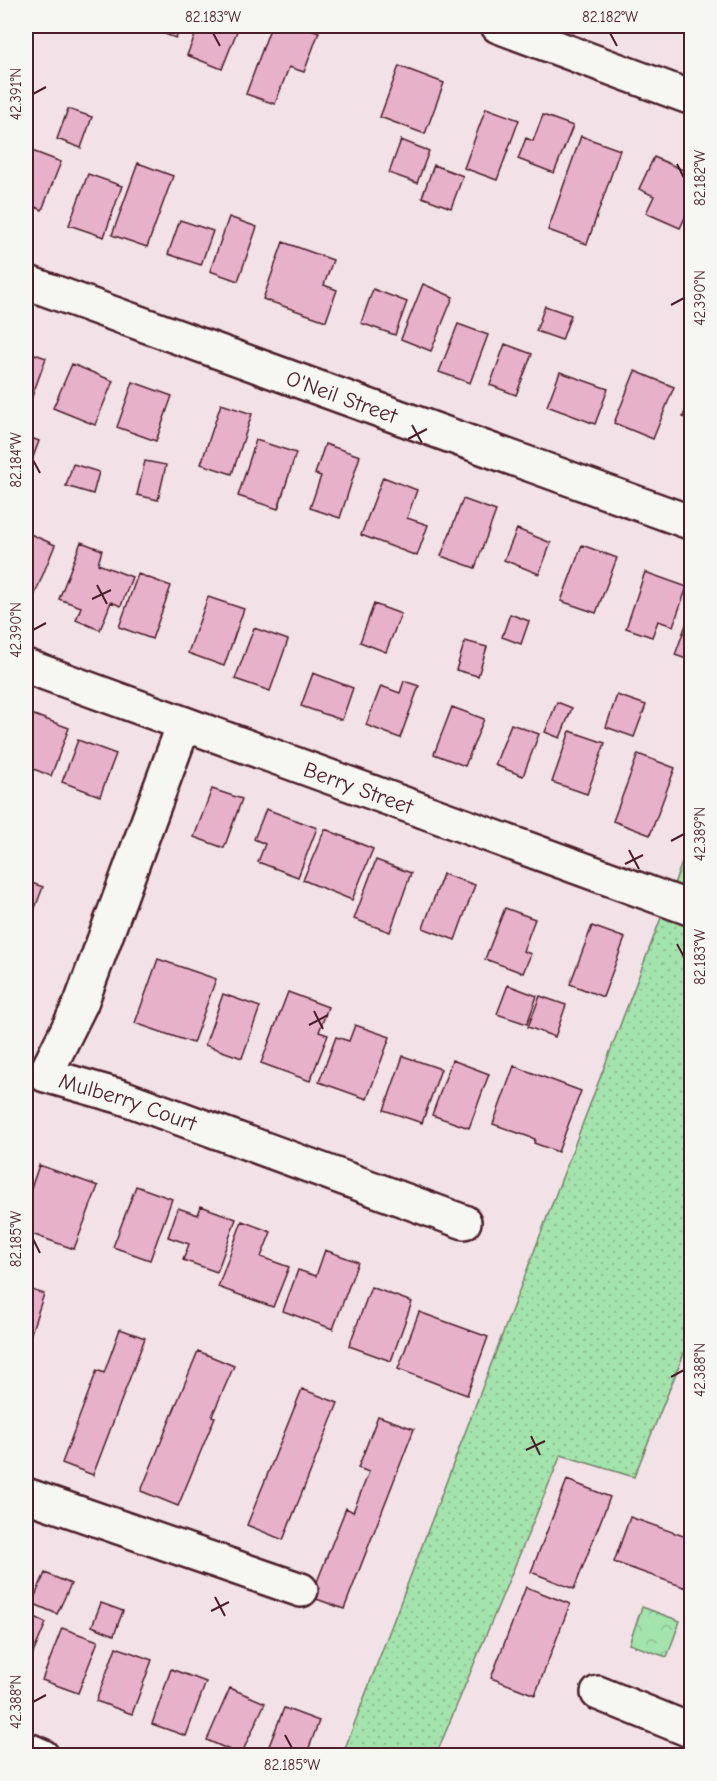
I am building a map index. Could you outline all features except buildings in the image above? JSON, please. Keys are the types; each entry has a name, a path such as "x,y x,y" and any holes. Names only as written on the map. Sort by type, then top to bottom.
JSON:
{"street":[{"path":"498,26 692,98"},
{"name":"O'Neil Street","path":"26,282 692,523"},
{"name":"Berry Street","path":"26,666 692,909"},
{"name":"Mulberry Court","path":"184,724 81,1003 45,1076 122,1097 464,1222"},
{"path":"26,1494 300,1590"},
{"path":"598,1693 692,1731"},
{"path":"26,1749 42,1755"}],"green space":[{"path":"691,839 691,1336 634,1477 561,1455 436,1755 342,1756"},
{"path":"642,1607 680,1621 667,1657 629,1644"}]}
